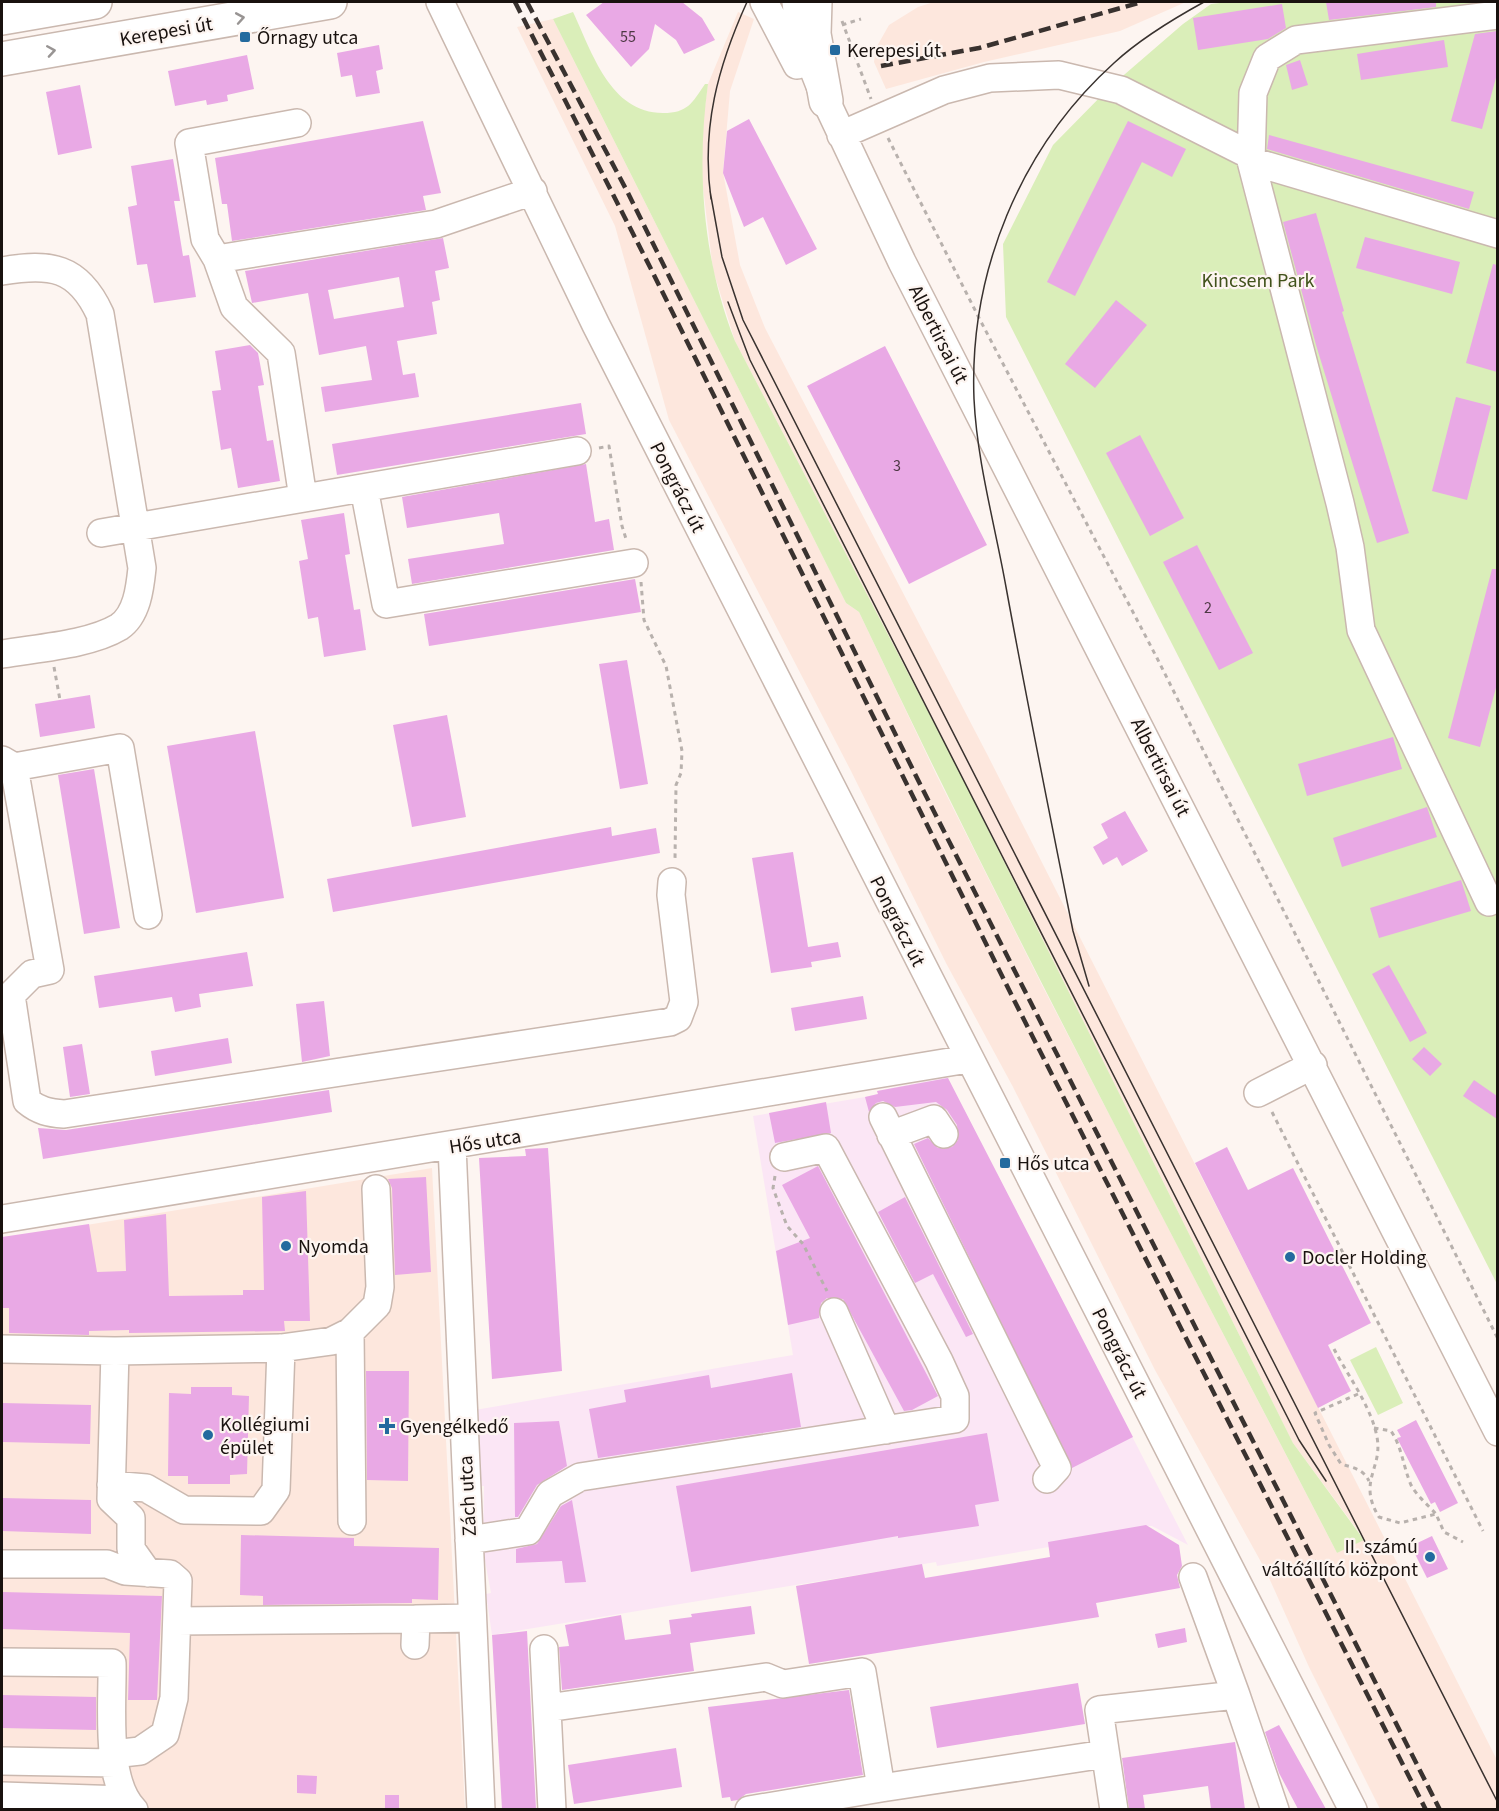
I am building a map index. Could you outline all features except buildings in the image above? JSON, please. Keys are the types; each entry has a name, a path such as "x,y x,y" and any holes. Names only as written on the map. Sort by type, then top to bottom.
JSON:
{"main road":[{"path":"2,18 88,2"},
{"name":"Kerepesi út","path":"2,59 330,2"},
{"path":"826,101 814,34 828,7"}],"street":[{"name":"Pongrácz út","path":"440,2 596,325 968,1059 1205,1516 1353,1809"},
{"path":"453,27 463,2"},
{"name":"Albertirsai út","path":"764,2 802,75 826,101"},
{"name":"Albertirsai út","path":"796,2 800,35 826,101 902,262 1496,1424"},
{"path":"1488,902 1361,630 1350,547 1340,502 1251,158 1253,93 1263,66 1267,58 1296,40 1497,15"},
{"path":"841,135 944,90 990,78 1059,75 1121,90 1251,158 1497,234"},
{"path":"297,123 189,143 205,238 217,259 234,307 281,353 303,498"},
{"path":"217,259 436,225 533,192"},
{"path":"2,271 44,267 62,271 90,292 100,314 142,568 140,588 132,611 120,626 90,638 2,654"},
{"path":"101,533 577,452"},
{"path":"364,488 386,604 634,563"},
{"path":"148,915 120,748 8,763 50,970 33,974 10,995 27,1101 36,1109 47,1113 76,1112 670,1022 678,1018 684,1002 671,895 672,882"},
{"name":"Hős utca","path":"2,1219 968,1059"},
{"path":"1260,1092 1313,1065"},
{"path":"944,1134 934,1119 887,1126 1057,1468 1047,1479"},
{"name":"Zách utca","path":"452,1146 481,1809"},
{"path":"469,1540 528,1532 550,1494 580,1477 954,1419 955,1396 939,1360 826,1148 784,1157"},
{"path":"2,1349 115,1351 281,1348 332,1341 350,1332 377,1305 380,1287 376,1189"},
{"path":"834,1312 886,1430"},
{"path":"350,1332 352,1521"},
{"path":"111,1485 146,1488 184,1510 261,1511 276,1490 281,1348"},
{"path":"115,1351 111,1499 131,1518 131,1549 148,1573"},
{"path":"2,1564 107,1564 125,1571 170,1574 178,1581 174,1698 165,1734 140,1751 114,1758 2,1761"},
{"path":"1193,1577 1275,1809"},
{"path":"177,1621 217,1627 416,1632 472,1618"},
{"path":"544,1649 552,1809"},
{"path":"2,1662 112,1663 114,1758 126,1806 2,1796"},
{"path":"547,1708 766,1677 783,1684 862,1672 881,1788"},
{"path":"1113,1809 1099,1710 1236,1695"},
{"path":"766,1805 832,1803 881,1788 1105,1754"}],"path":[{"path":"828,7 879,119 978,316 1157,658 1497,1339"},
{"path":"577,452 609,446 622,526 642,584 644,620 666,666 682,751 681,773 676,785 675,864 672,882"},
{"path":"50,645 60,700"},
{"path":"1260,1092 1483,1531"},
{"path":"784,1157 776,1161 773,1188 787,1226 803,1244 834,1312"},
{"path":"1334,1349 1378,1438 1370,1483 1372,1505 1379,1517 1400,1523 1436,1514"},
{"path":"1358,1394 1315,1413 1329,1445 1341,1464 1358,1469 1365,1474 1370,1483"},
{"path":"1374,1428 1391,1431 1400,1444 1403,1462 1412,1487 1436,1514 1444,1532 1463,1542"}],"shaded area":[{"path":"934,2 1186,2 1120,31 984,62 886,89 874,62 876,48 889,25 918,7"},
{"path":"738,12 754,19 730,91 723,172 740,265 765,328 987,754 1497,1760 1497,1809 1380,1809 1309,1667 1266,1571 1155,1370 1013,1087 946,963 851,771 669,420 615,226 517,27 553,19 846,603 859,612 937,776 1043,987 1337,1553 1364,1539 1293,1443 957,767 735,341 713,270 701,171 702,128 708,84"},
{"path":"947,1077 1188,1545 1152,1526 1143,1526 1049,1547 937,1566 936,1562 492,1635 486,1594 491,1593 483,1550 484,1486 477,1486 475,1410 793,1355 753,1116 865,1097 878,1094 877,1091"},
{"path":"432,1168 465,1809 2,1810 2,1239"}],"green space":[{"name":"Kincsem Park","path":"1228,2 1497,2 1497,1284 1006,317 1003,244 1053,145 1110,87 1183,24 1211,4"},
{"path":"573,12 605,78 629,103 645,110 671,113 688,106 705,84 708,84 703,149 705,214 716,279 735,341 957,767 1293,1443 1364,1540 1337,1553 1155,1202 974,849 859,612 846,603 553,19"},
{"path":"1376,1347 1403,1403 1378,1415 1350,1360"}],"tram line":[{"path":"711,199 708,147 714,98 728,50 747,2"},
{"path":"1089,986 1073,931 983,470 974,399 975,352 981,305 991,259 1007,215 1027,173 1052,134 1081,97 1124,54 1204,2"},
{"path":"710,191 722,257 743,320 1498,1803"},
{"path":"728,302 750,360 1299,1440 1326,1481"}],"railway":[{"path":"515,2 651,269 1015,1002 1426,1810"},
{"path":"527,2 628,193 920,784 1440,1810"},
{"path":"881,66 979,48 1142,2"}],"place":[{"name":"Őrnagy utca","path":"245,37"},
{"name":"Kerepesi út","path":"835,50"},
{"name":"Hős utca","path":"1005,1163"},
{"name":"Nyomda","path":"286,1246"},
{"name":"Docler Holding","path":"1290,1257"},
{"name":"Gyengélkedő","path":"387,1426"},
{"name":"Kollégiumi épület","path":"208,1435"},
{"name":"II. számú váltóállító központ","path":"1430,1557"}]}
